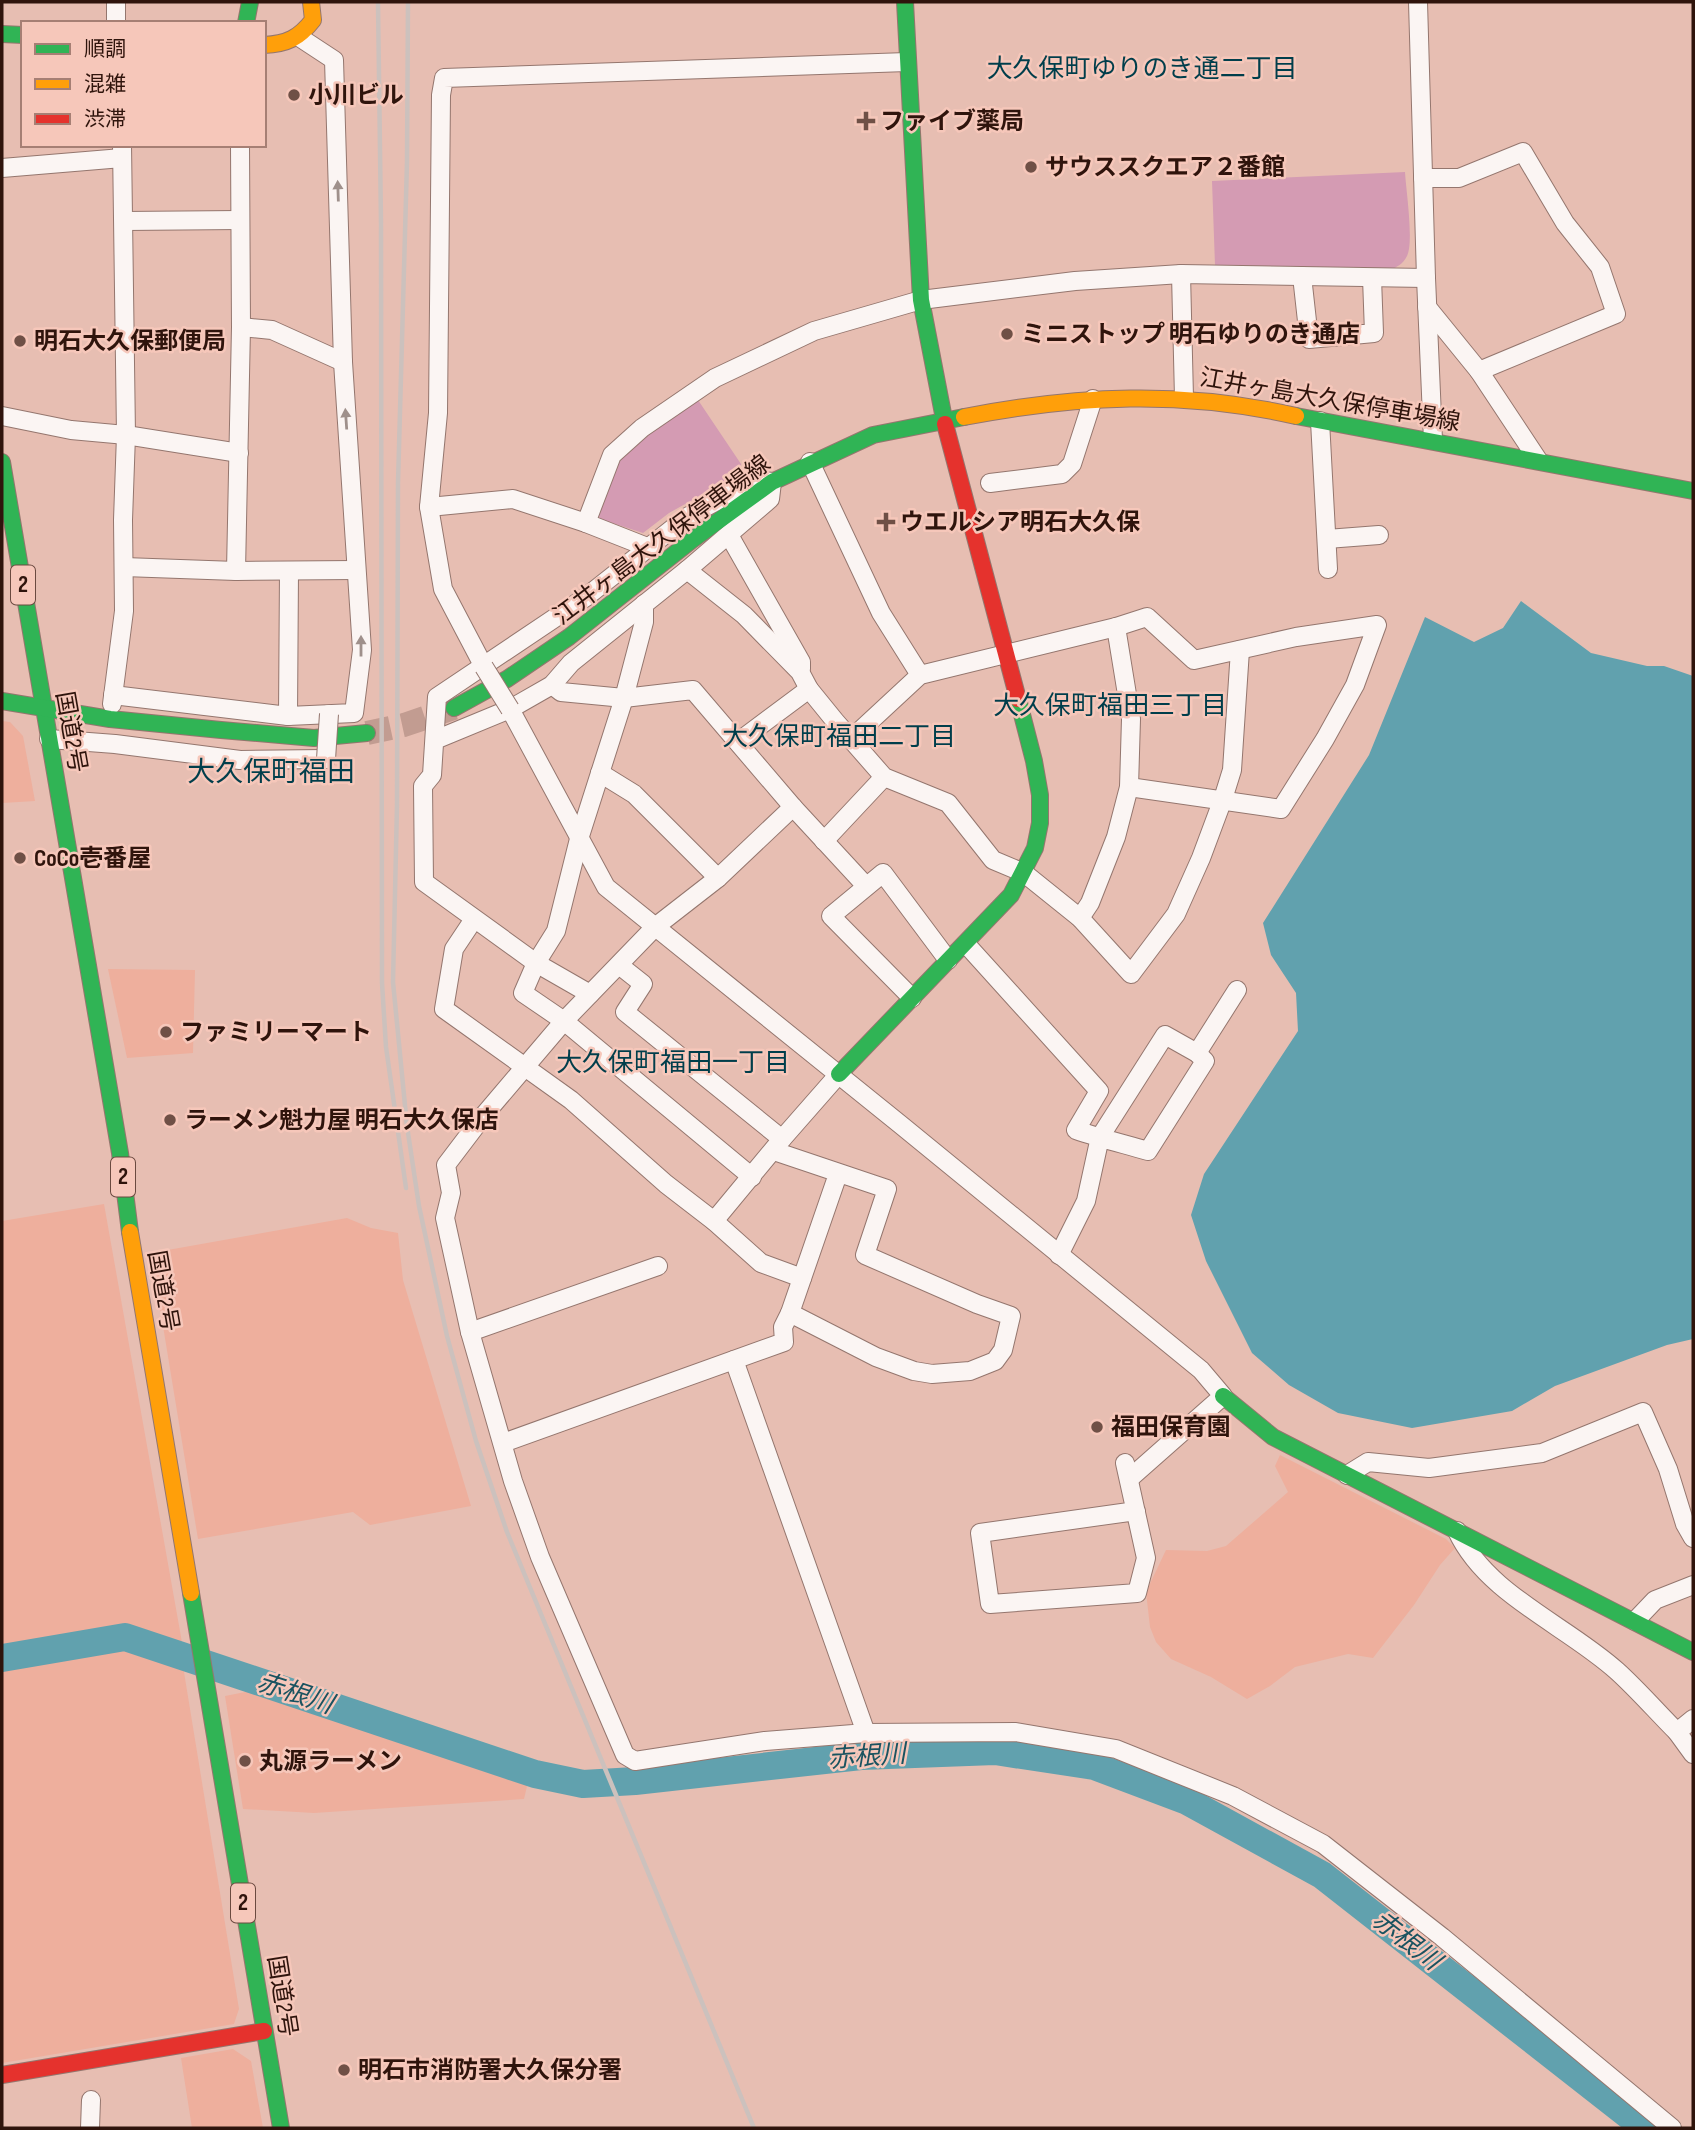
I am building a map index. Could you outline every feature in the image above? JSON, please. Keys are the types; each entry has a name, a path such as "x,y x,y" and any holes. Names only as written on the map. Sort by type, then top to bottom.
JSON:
{"main road":[{"path":"246,21 250,2"},
{"path":"266,45 288,43 299,37 313,20 311,2"},
{"path":"839,1074 1012,895 1035,848 1040,822 1040,795 1034,761 944,420 921,300 905,2"},
{"path":"2,34 21,35"},
{"name":"江井ヶ島大久保停車場線","path":"454,709 507,680 569,637 692,540 772,482 810,462 873,435 1005,409 1093,399 1184,398 1253,406 1693,491"},
{"name":"国道2号","path":"2,462 120,1153 127,1214 281,2128"},
{"path":"2,701 110,719 314,737 367,733"},
{"path":"1223,1396 1273,1437 1693,1652"},
{"path":"2,2075 264,2031"}],"street":[{"path":"116,2 116,21"},
{"path":"1418,2 1433,440"},
{"path":"113,695 288,716 354,713 362,650 343,362 334,60 299,37"},
{"path":"907,62 444,78 440,95 438,413 429,507 443,589 606,887 1201,1370 1223,1396 1127,1471 1136,1511 1146,1558 1138,1592 990,1604 980,1533 1136,1511"},
{"path":"236,571 242,327 240,147"},
{"path":"2,168 122,151 126,435 124,611 110,719"},
{"path":"1423,178 1459,178 1523,152 1565,223 1600,267 1616,314 1479,371"},
{"path":"124,221 240,220"},
{"path":"586,523 612,455 642,428 715,378 814,331 921,300 1075,281 1181,274 1426,278"},
{"path":"1181,274 1184,398"},
{"path":"1302,276 1310,339 1374,333 1372,278"},
{"path":"1427,307 1479,371 1538,460"},
{"path":"242,327 272,330 343,362"},
{"path":"990,483 1062,474 1072,464 1093,399"},
{"path":"2,416 71,430 126,435 239,453"},
{"path":"1320,421 1328,569"},
{"path":"810,462 881,613 920,675"},
{"path":"435,740 510,709 552,685 571,663 770,499 772,482 756,480 687,517 586,597 438,697 432,775 422,786 424,882 536,963 590,994"},
{"path":"429,507 513,499 586,523 647,548"},
{"path":"729,535 801,662 800,672"},
{"path":"1326,539 1379,535"},
{"path":"124,567 236,571 356,570"},
{"path":"288,716 289,570"},
{"path":"687,570 744,615 800,672 809,689 884,777 948,803 993,860 1024,873 1080,918 1131,974 1176,914 1223,799 1232,770 1240,650"},
{"path":"643,604 644,622 624,698 579,839 556,931 536,963 523,993 564,1021 752,1177"},
{"path":"851,739 920,675 1147,617 1194,660 1296,637 1377,625 1355,684 1325,739 1281,809 1129,787"},
{"path":"1080,918 1090,903 1112,848 1129,787 1131,719 1116,627"},
{"path":"552,685 561,692 624,698 693,690 793,807 866,886"},
{"path":"738,742 809,689"},
{"path":"49,739 115,744 240,760 326,759 329,715"},
{"path":"600,774 634,794 718,878"},
{"path":"824,841 884,777"},
{"path":"793,807 718,878 655,927 618,965 524,1065 446,1165 451,1193 445,1218 470,1332 513,1481 540,1558 625,1755 635,1761 765,1741 866,1733 1016,1732 1116,1749 1233,1796 1323,1844 1442,1937 1672,2128"},
{"path":"912,998 831,916 883,873 948,960"},
{"path":"474,919 454,949 444,1009 571,1100 761,1263 802,1278"},
{"path":"965,944 1098,1091 1076,1130 1100,1137 1148,1151 1205,1061 1197,1053 1165,1035 1100,1137 1086,1200 1059,1255"},
{"path":"618,965 643,984 625,1012 778,1145 838,1174 887,1189 865,1255 1011,1316 1003,1350 995,1361 970,1371 932,1374 914,1371 876,1357 790,1313"},
{"path":"1197,1053 1237,990"},
{"path":"714,1222 839,1074"},
{"path":"503,1443 784,1342 783,1327 838,1174"},
{"path":"470,1332 658,1266"},
{"path":"734,1360 866,1733"},
{"path":"1347,1475 1368,1462 1429,1468 1542,1453 1643,1412 1668,1469 1685,1524 1693,1538"},
{"path":"1457,1530 1464,1545 1490,1577 1616,1670 1677,1732 1693,1754"},
{"path":"1490,1577 1502,1553"},
{"path":"1635,1621 1655,1600 1693,1584"},
{"path":"1677,1732 1693,1718"},
{"path":"90,2100 90,2128"}],"shaded area":[{"path":"1405,172 1409,249 1404,261 1395,268 1215,265 1212,181"},
{"path":"698,400 741,464 741,473 669,513 643,533 600,519 597,511 614,460 658,425"},
{"path":"2,721 10,722 23,736 35,801 2,803"},
{"path":"108,969 195,970 193,1053 127,1058"},
{"path":"104,1204 183,1648 128,1632 2,1652 2,1221"},
{"path":"347,1218 371,1228 398,1233 403,1280 471,1506 370,1525 353,1512 198,1539 151,1253"},
{"path":"1280,1455 1446,1539 1455,1548 1373,1658 1348,1654 1295,1667 1247,1699 1211,1677 1171,1659 1156,1642 1150,1627 1146,1592 1166,1550 1207,1551 1226,1546 1288,1492 1275,1466"},
{"path":"133,1649 183,1666 239,2009 234,2024 2,2063 2,1664 84,1650"},
{"path":"255,1690 528,1782 524,1799 314,1813 243,1809 225,1696"},
{"path":"233,2049 251,2061 263,2128 192,2128 181,2058"}],"water":[{"path":"1521,601 1591,653 1647,666 1664,666 1693,676 1693,1339 1667,1345 1555,1386 1512,1411 1412,1428 1338,1413 1289,1385 1252,1353 1206,1261 1191,1215 1204,1174 1298,1031 1296,993 1271,955 1263,923 1369,755 1425,617 1474,642 1503,628"}],"waterway":[{"name":"赤根川","path":"2,1658 125,1637 535,1774 583,1784 635,1781 861,1756 995,1751 1094,1766 1187,1801 1322,1875 1645,2128"}],"tunnel":[{"path":"367,733 404,725 454,708"}],"railway":[{"path":"378,2 382,983 386,1047 406,1188"},
{"path":"408,2 407,162 398,483 397,805 393,982 407,1126 419,1206 447,1336 476,1441 507,1532 754,2128"}],"traffic: fast":[{"path":"246,21 250,2"},
{"path":"905,2 921,300 945,424"},
{"path":"2,34 21,35"},
{"path":"1296,416 1693,491"},
{"path":"454,708 507,679 569,637 692,540 772,482 873,435 964,417"},
{"path":"2,462 120,1153 130,1232"},
{"path":"839,1074 1011,895 1035,848 1040,823 1040,795 1018,699"},
{"path":"2,701 110,719 221,730 314,738 367,733"},
{"path":"1223,1396 1273,1437 1693,1652"},
{"path":"191,1593 281,2128"}],"traffic: slow":[{"path":"266,45 292,39 303,31 313,20 311,2"},
{"path":"964,417 1048,404 1130,398 1212,402 1296,416"},
{"path":"130,1232 191,1593"}],"traffic: jam":[{"path":"945,424 1018,699"},
{"path":"2,2075 264,2031"}],"place":[{"name":"小川ビル","path":"294,95"},
{"name":"ファイブ薬局","path":"866,121"},
{"name":"サウススクエア２番館","path":"1031,167"},
{"name":"ミニストップ 明石ゆりのき通店","path":"1007,334"},
{"name":"明石大久保郵便局","path":"20,341"},
{"name":"ウエルシア明石大久保","path":"886,522"},
{"name":"CoCo壱番屋","path":"20,858"},
{"name":"ファミリーマート","path":"166,1032"},
{"name":"ラーメン魁力屋 明石大久保店","path":"170,1120"},
{"name":"福田保育園","path":"1097,1427"},
{"name":"丸源ラーメン","path":"245,1761"},
{"name":"明石市消防署大久保分署","path":"344,2070"}],"district":[{"name":"大久保町ゆりのき通二丁目","path":"1142,69"},
{"name":"大久保町福田三丁目","path":"1110,706"},
{"name":"大久保町福田二丁目","path":"839,737"},
{"name":"大久保町福田","path":"271,772"},
{"name":"大久保町福田一丁目","path":"673,1063"}]}
